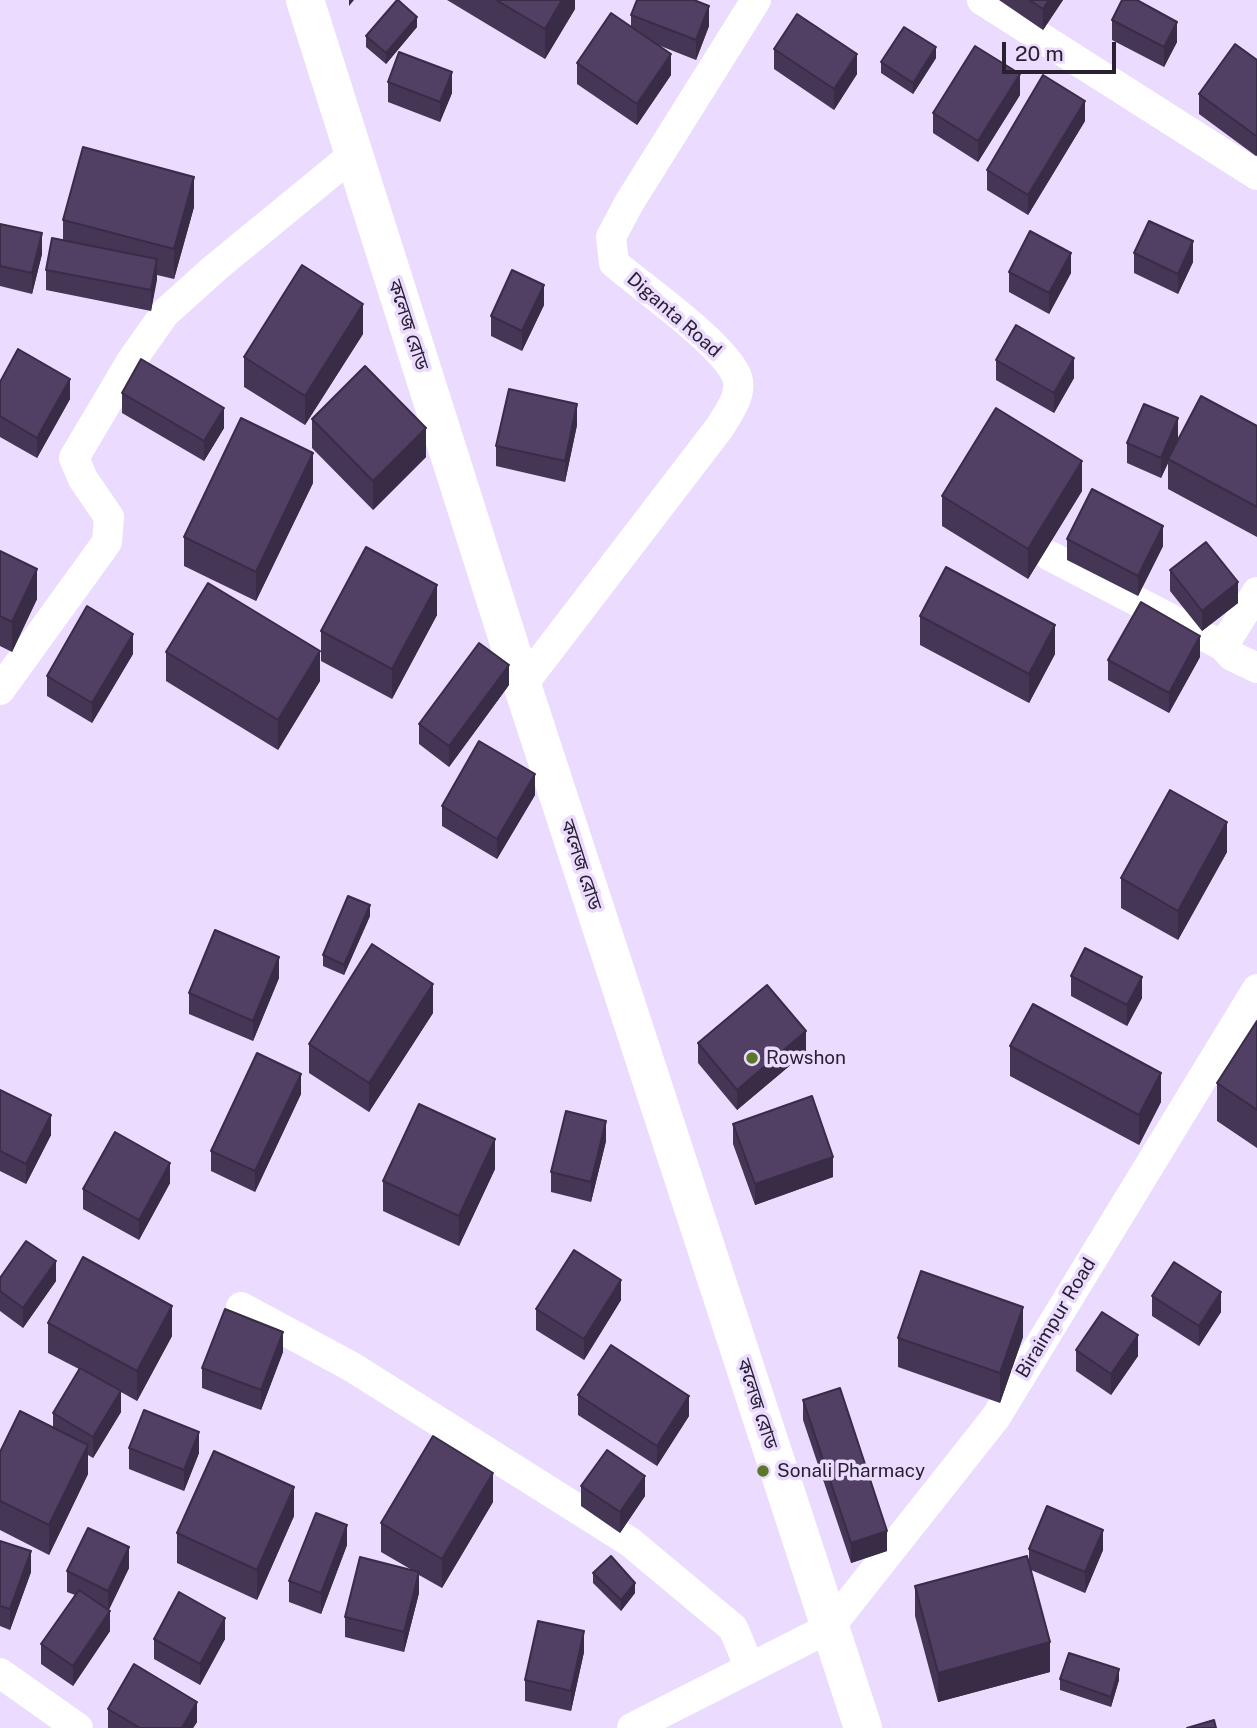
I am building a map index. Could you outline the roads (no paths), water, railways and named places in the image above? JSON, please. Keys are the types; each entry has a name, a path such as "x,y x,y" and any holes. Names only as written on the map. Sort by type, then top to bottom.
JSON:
{"main road":[{"name":"কলেজ রোড","path":"305,0 523,684 863,1728"}],"street":[{"name":"Diganta Road","path":"523,684 720,427 736,400 737,379 721,352 614,263 611,237 629,203 757,0"},
{"path":"982,0 1257,175"},
{"path":"0,690 107,542 109,517 83,479 74,458 132,360 166,313 215,268 354,154"},
{"path":"1050,556 1223,646 1232,656 1257,668"},
{"path":"1223,646 1257,592"},
{"name":"Biraimpur Road","path":"830,1628 996,1416 1247,1028 1257,989"},
{"path":"241,1307 352,1367 630,1542 733,1628 750,1668"},
{"path":"632,1728 830,1628"},
{"path":"0,1673 78,1728"}],"place":[{"name":"Rowshon","path":"752,1058"},
{"name":"Sonali Pharmacy","path":"763,1471"}]}
